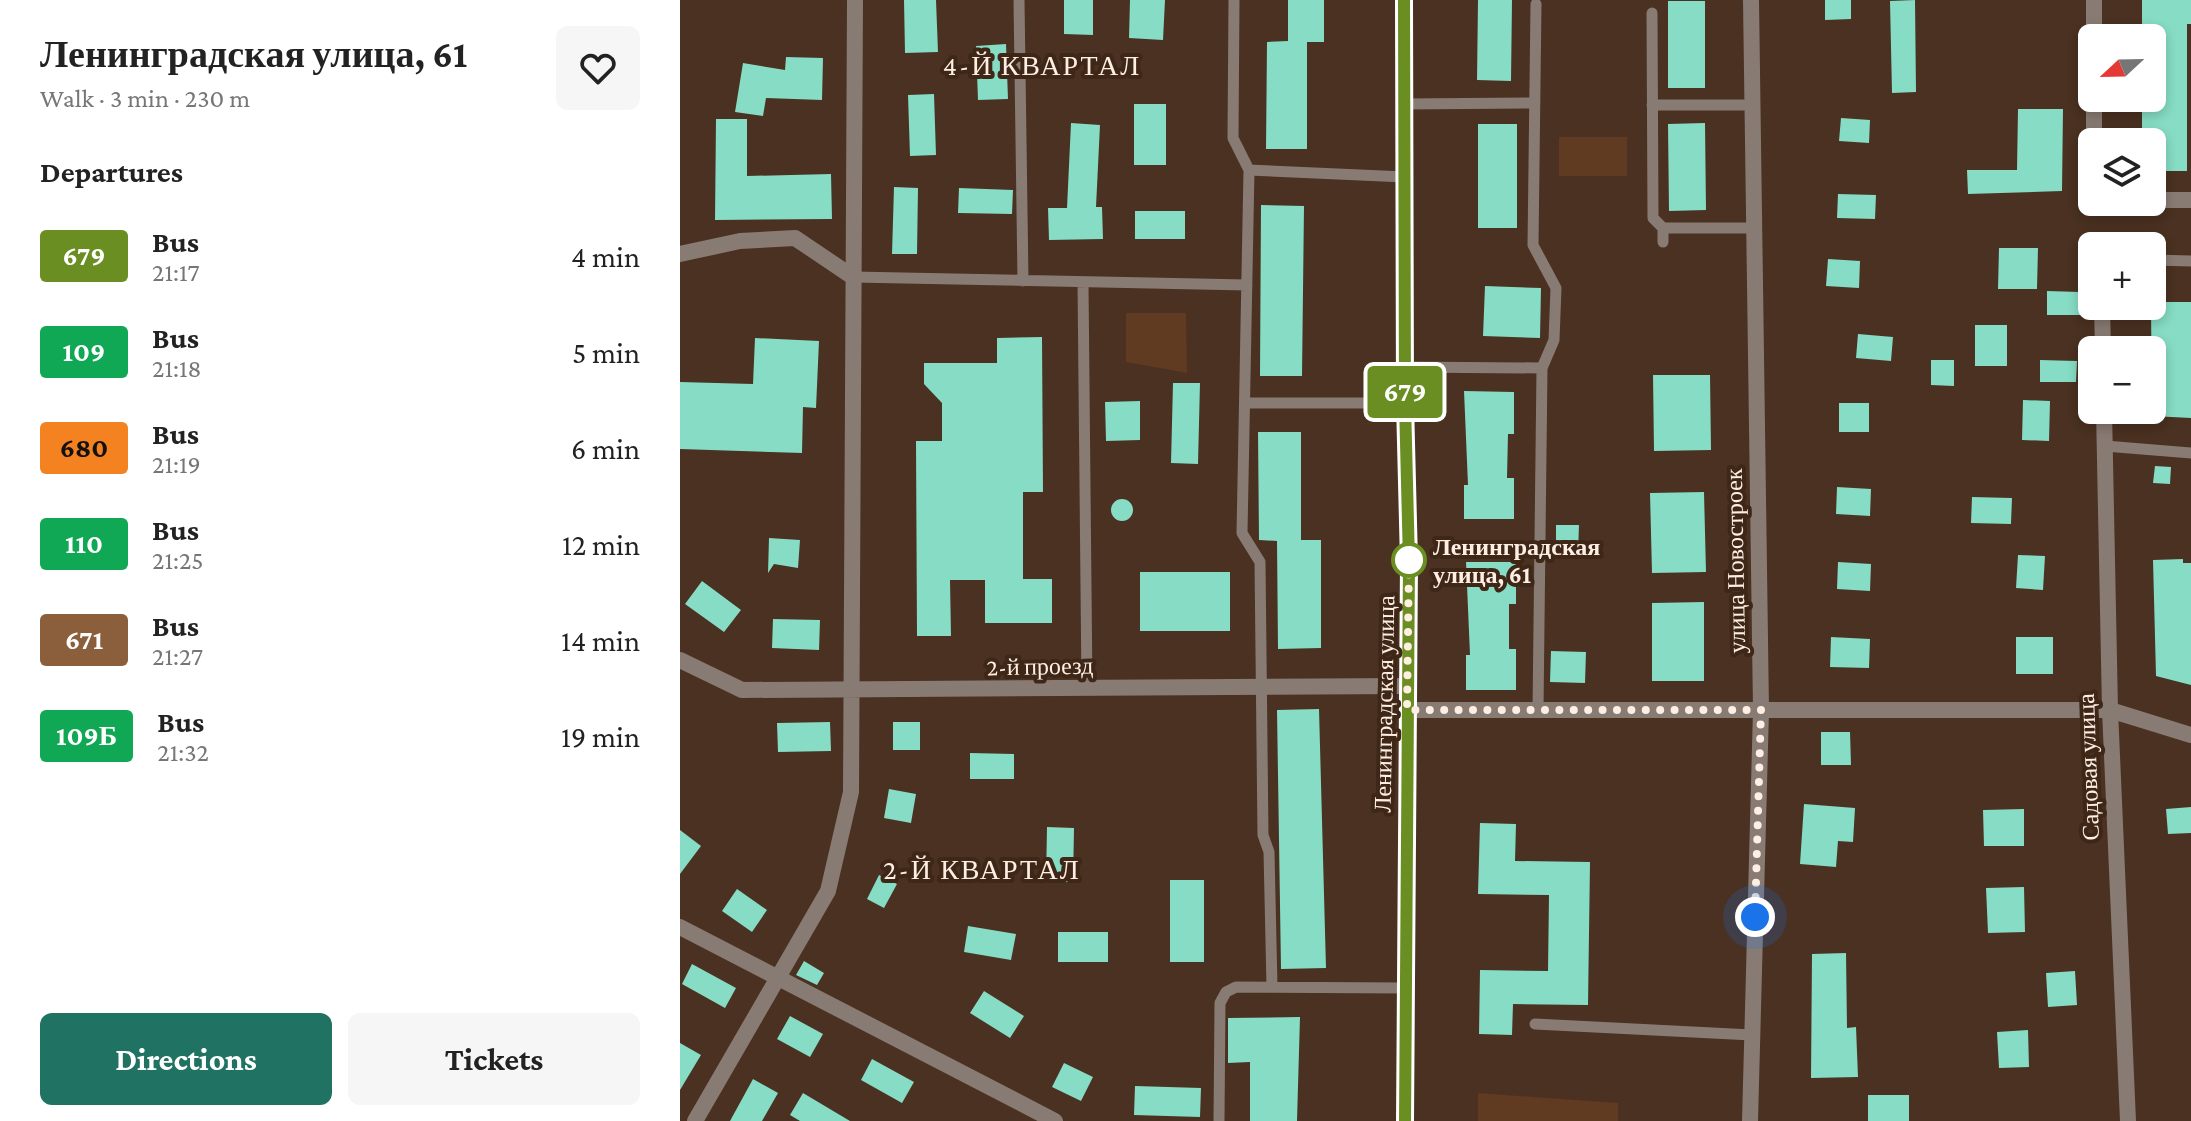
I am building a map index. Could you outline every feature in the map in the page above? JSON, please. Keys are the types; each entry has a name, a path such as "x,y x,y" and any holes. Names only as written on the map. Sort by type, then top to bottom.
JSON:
{"main road":[{"name":"Ленинградская улица","path":"1404,0 1405,403 1409,562 1405,1121"}],"street":[{"path":"695,1121 828,891 851,792 855,0"},
{"name":"улица Новостроек","path":"1750,1121 1761,710 1751,0"},
{"path":"2094,0 2094,24"},
{"path":"2166,200 2191,200"},
{"path":"680,254 740,241 795,238 853,277"},
{"name":"Садовая улица","path":"2104,424 2110,710 2128,1121"},
{"name":"2-й проезд","path":"680,660 742,690 851,692 1407,686"},
{"path":"1407,710 2110,710 2191,735"},
{"path":"680,927 1055,1121"}],"lane":[{"path":"1019,0 1023,281"},
{"path":"1234,0 1233,138 1249,170 1242,533 1260,562 1263,835 1269,852 1272,987"},
{"path":"1536,4 1533,245 1556,288 1554,340 1542,368 1538,710"},
{"path":"1652,13 1653,218 1663,228 1754,228"},
{"path":"1405,104 1535,103"},
{"path":"1652,105 1752,105"},
{"path":"1249,170 1405,177"},
{"path":"1663,228 1663,242"},
{"path":"2166,260 2191,261"},
{"path":"853,277 1247,285"},
{"path":"1083,282 1087,689"},
{"path":"1405,367 1542,368"},
{"path":"1245,403 1405,403"},
{"path":"2105,446 2191,453"},
{"path":"1219,1121 1220,1003 1226,992 1236,987 1406,988"},
{"path":"1535,1024 1752,1035"}],"shaded area":[{"path":"1559,137 1627,137 1627,176 1559,176"},
{"path":"1126,313 1186,313 1187,373 1126,362"},
{"path":"1478,1093 1618,1103 1618,1121 1478,1121"}],"building":[{"path":"904,0 936,0 938,52 905,53"},
{"path":"1064,0 1093,0 1093,35 1064,34"},
{"path":"1130,0 1165,0 1163,40 1129,38"},
{"path":"1288,0 1324,0 1324,42 1307,42 1307,149 1266,149 1267,42 1288,41"},
{"path":"1478,0 1512,0 1511,81 1477,80"},
{"path":"1825,0 1851,0 1851,19 1825,20"},
{"path":"1915,0 1916,92 1892,93 1890,1"},
{"path":"2142,0 2191,0 2191,24 2187,24 2187,171 2166,171 2166,128 2142,128 2142,112 2166,112 2166,24 2142,24"},
{"path":"1668,1 1705,1 1705,88 1668,88"},
{"path":"1006,44 1008,99 978,100 976,46"},
{"path":"786,57 823,58 822,100 766,98 763,116 735,112 743,63 785,70"},
{"path":"934,94 936,155 910,156 908,95"},
{"path":"1134,104 1166,104 1166,165 1134,165"},
{"path":"2018,109 2063,109 2062,191 1968,194 1967,170 2017,170"},
{"path":"1841,118 1870,120 1869,143 1839,141"},
{"path":"716,119 747,119 747,176 831,174 832,219 715,220"},
{"path":"1071,123 1100,125 1096,207 1102,207 1103,239 1049,240 1048,208 1067,208"},
{"path":"1705,123 1706,210 1669,211 1668,124"},
{"path":"1478,124 1517,124 1517,228 1478,228"},
{"path":"894,187 918,188 917,254 892,254"},
{"path":"959,188 1013,190 1012,214 958,213"},
{"path":"1838,194 1876,195 1875,219 1837,218"},
{"path":"1261,205 1304,206 1302,376 1260,376"},
{"path":"1135,211 1185,211 1185,239 1135,239"},
{"path":"1999,248 2038,248 2037,289 1998,289"},
{"path":"1828,259 1860,261 1859,288 1826,286"},
{"path":"1485,286 1541,288 1540,338 1483,336"},
{"path":"2047,291 2078,292 2078,315 2047,315"},
{"path":"2166,302 2191,302 2191,418 2166,417 2166,336 2151,336 2151,320 2166,320"},
{"path":"1975,325 2007,325 2007,366 1975,366"},
{"path":"1858,334 1893,337 1891,361 1856,358"},
{"path":"1042,337 1043,492 1023,492 1023,579 1052,579 1052,623 985,623 985,580 950,580 951,636 917,636 916,441 942,441 942,403 924,384 924,363 997,363 997,338"},
{"path":"755,338 819,341 816,408 803,407 802,453 680,449 680,382 753,384"},
{"path":"1931,360 1954,360 1954,386 1931,385"},
{"path":"2040,360 2077,361 2076,382 2040,382"},
{"path":"1653,375 1710,375 1711,450 1654,451"},
{"path":"1173,383 1200,383 1198,464 1171,463"},
{"path":"1464,391 1514,392 1514,434 1508,434 1507,478 1514,478 1514,519 1464,519 1464,485 1468,485"},
{"path":"2023,400 2050,401 2049,441 2022,440"},
{"path":"1140,401 1140,440 1106,441 1105,402"},
{"path":"1839,403 1869,403 1869,432 1839,432"},
{"path":"1258,432 1301,432 1301,540 1321,540 1321,648 1278,649 1277,541 1259,540"},
{"path":"2155,466 2171,467 2170,484 2153,483"},
{"path":"1837,487 1871,489 1870,516 1836,514"},
{"path":"1704,492 1706,572 1652,573 1650,493"},
{"path":"1972,497 2012,498 2011,524 1971,523"},
{"path":"1122,499 1130,502 1133,510 1130,518 1122,521 1114,518 1111,510 1114,502"},
{"path":"1556,525 1579,525 1578,554 1556,554"},
{"path":"769,538 800,540 798,568 774,564 768,573"},
{"path":"2018,555 2045,556 2043,590 2016,588"},
{"path":"2183,559 2183,563 2191,563 2191,685 2156,676 2153,560"},
{"path":"1466,562 1516,562 1516,604 1509,604 1509,649 1516,649 1516,690 1466,690 1466,655 1470,655"},
{"path":"1838,562 1871,564 1870,591 1837,589"},
{"path":"1140,572 1230,572 1230,631 1140,631"},
{"path":"702,581 741,610 724,632 685,604"},
{"path":"1704,602 1704,681 1652,681 1652,603"},
{"path":"773,619 820,620 819,650 772,648"},
{"path":"1831,637 1870,639 1869,668 1830,667"},
{"path":"2016,637 2053,637 2053,674 2016,674"},
{"path":"1551,651 1586,652 1585,683 1550,682"},
{"path":"1319,709 1326,968 1281,969 1277,710"},
{"path":"830,722 831,751 778,752 777,723"},
{"path":"893,722 920,722 920,750 893,750"},
{"path":"1821,732 1850,732 1851,765 1821,765"},
{"path":"970,753 1014,754 1014,779 970,779"},
{"path":"889,789 916,794 911,823 884,818"},
{"path":"1804,804 1855,808 1853,842 1838,841 1836,867 1800,864"},
{"path":"2191,807 2191,833 2168,834 2166,809"},
{"path":"2024,809 2024,846 1984,846 1983,810"},
{"path":"1480,823 1516,824 1515,861 1590,862 1588,1005 1513,1004 1512,1035 1479,1034 1480,970 1548,971 1549,895 1478,894"},
{"path":"1047,827 1074,828 1073,882 1046,882"},
{"path":"680,830 701,846 680,874"},
{"path":"879,875 897,884 884,908 867,899"},
{"path":"1170,880 1204,880 1204,962 1170,962"},
{"path":"2024,887 2025,932 1988,933 1986,888"},
{"path":"737,889 767,910 752,932 722,911"},
{"path":"968,926 1016,934 1011,960 964,952"},
{"path":"1058,932 1108,932 1108,962 1058,962"},
{"path":"1846,953 1847,1028 1856,1027 1858,1077 1811,1078 1812,954"},
{"path":"804,961 824,973 817,985 796,975"},
{"path":"692,964 736,988 725,1008 682,984"},
{"path":"2075,971 2077,1005 2048,1007 2046,973"},
{"path":"984,991 1024,1016 1010,1038 970,1013"},
{"path":"790,1016 823,1034 810,1057 777,1039"},
{"path":"1300,1017 1297,1121 1250,1121 1250,1062 1228,1063 1228,1018"},
{"path":"2028,1030 2029,1067 1999,1068 1997,1032"},
{"path":"680,1043 701,1055 680,1090"},
{"path":"872,1059 914,1082 902,1103 861,1080"},
{"path":"1064,1063 1093,1077 1081,1101 1052,1087"},
{"path":"753,1079 778,1093 762,1121 730,1121"},
{"path":"1135,1086 1201,1088 1200,1117 1134,1115"},
{"path":"803,1093 850,1121 800,1121 790,1115"},
{"path":"1868,1095 1909,1095 1909,1121 1868,1121"}],"bus line":[{"name":"679","path":"1404,0 1405,403 1409,562 1405,1121"}],"place":[{"name":"Ленинградская улица, 61","path":"1409,560"}],"district":[{"name":"4-Й КВАРТАЛ","path":"1042,65"},
{"name":"2-Й КВАРТАЛ","path":"982,869"}],"route":[{"path":"1409,560 1407,710 1761,710 1755,917"}]}
